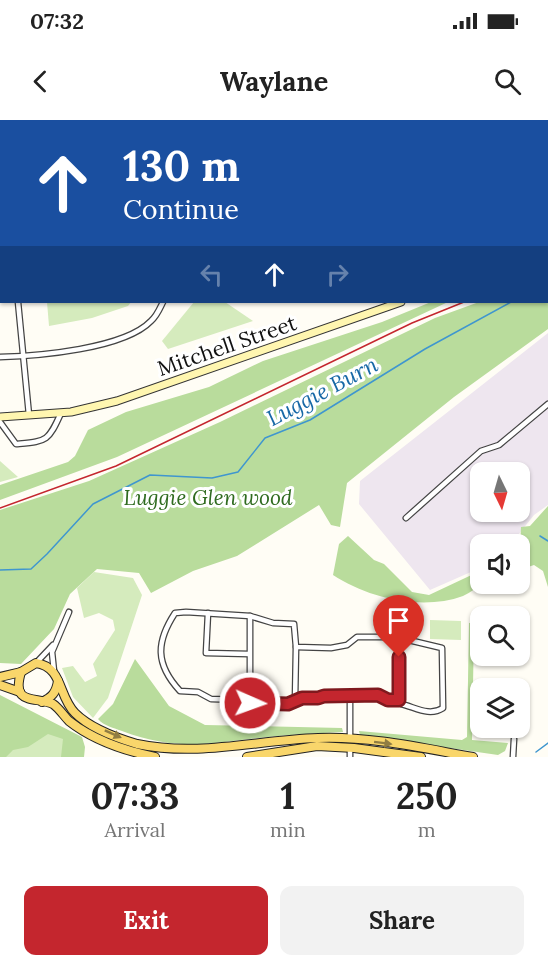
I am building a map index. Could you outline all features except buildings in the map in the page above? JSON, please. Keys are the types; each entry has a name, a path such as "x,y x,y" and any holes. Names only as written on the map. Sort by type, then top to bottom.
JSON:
{"main road":[{"path":"20,692 18,682 21,672 27,666 36,663 46,664 54,671 74,712 83,720 137,744 165,750 194,752 263,750 318,738 422,757"},
{"path":"0,677 21,672"},
{"path":"42,702 56,691 58,681"},
{"path":"0,685 20,692 33,702 53,705 69,721 98,738 155,757"},
{"path":"350,743 473,757"},
{"path":"247,757 263,750"}],"street":[{"path":"18,303 30,417"},
{"path":"0,357 78,350 129,335 150,322 162,303"},
{"name":"Mitchell Street","path":"61,413 51,435 45,441 16,444 0,420 61,413 117,401 398,303"},
{"path":"406,518 481,451 499,445 548,404"},
{"path":"54,671 51,657 69,612"},
{"path":"295,701 294,624 273,623 250,616 175,613 161,635 160,652 164,665 180,691 198,692 211,699 244,700 250,703 288,704 324,696 350,695 378,695 388,700 399,700"},
{"path":"207,613 206,653 249,654"},
{"path":"250,616 250,703"},
{"path":"296,647 331,648 347,645 357,637 399,639 442,648 443,708 438,711 421,711 401,704 399,700 399,639"},
{"path":"36,663 55,643"},
{"path":"350,695 350,757"},
{"path":"513,757 514,739"}],"shaded area":[{"path":"548,333 548,505 530,520 530,462 470,462 470,522 528,522 519,534 470,534 470,572 430,590 359,504 360,481"}],"green space":[{"path":"47,303 130,303 128,306 92,318 49,326"},
{"path":"193,303 226,303 253,321 168,349 162,341"},
{"path":"429,303 446,303 117,457 0,500 0,485 68,462 75,456 88,430 126,412 209,387 263,361 382,322"},
{"name":"Luggie Glen wood","path":"476,303 548,303 548,329 454,397 347,483 340,527 331,525 319,505 237,556 193,571 151,593 139,573 97,569 70,594 54,629 21,664 0,663 0,510 89,481 220,422 435,318"},
{"path":"0,461 18,477 0,482"},
{"path":"548,506 548,587 543,571 534,565 530,566 530,534 521,534 521,527 530,526"},
{"path":"348,536 374,560 384,564 412,592 429,595 470,576 470,592 447,600 413,602 379,596 362,590 333,575 339,544"},
{"path":"94,572 133,578 142,595 108,698 93,718 73,697 62,668 73,666 85,682 97,676 93,664 115,630 113,620 99,613 84,618 77,588"},
{"path":"430,620 461,621 461,640 430,639"},
{"path":"469,623 470,666 473,666 473,678 470,678 470,738 508,743 505,751 498,755 360,735 359,731 462,740 467,737"},
{"path":"135,659 169,706 205,725 342,728 343,732 182,744 144,738 112,728 98,719 113,704"},
{"path":"0,695 82,737 85,747 84,757 61,757 63,739 48,734 28,747 13,750 6,757 0,757"},
{"path":"0,728 63,729 83,757 0,757"}],"waterway":[{"name":"Luggie Burn","path":"0,570 31,569 93,504 150,475 212,478 238,472 265,438 310,420 425,349 509,303"},
{"path":"540,536 548,541"},
{"path":"536,752 548,743"}],"railway":[{"path":"0,508 116,466 412,323 462,303"}],"route":[{"path":"250,703 288,704 302,698 324,696 378,695 388,700 399,700 399,657"}]}
